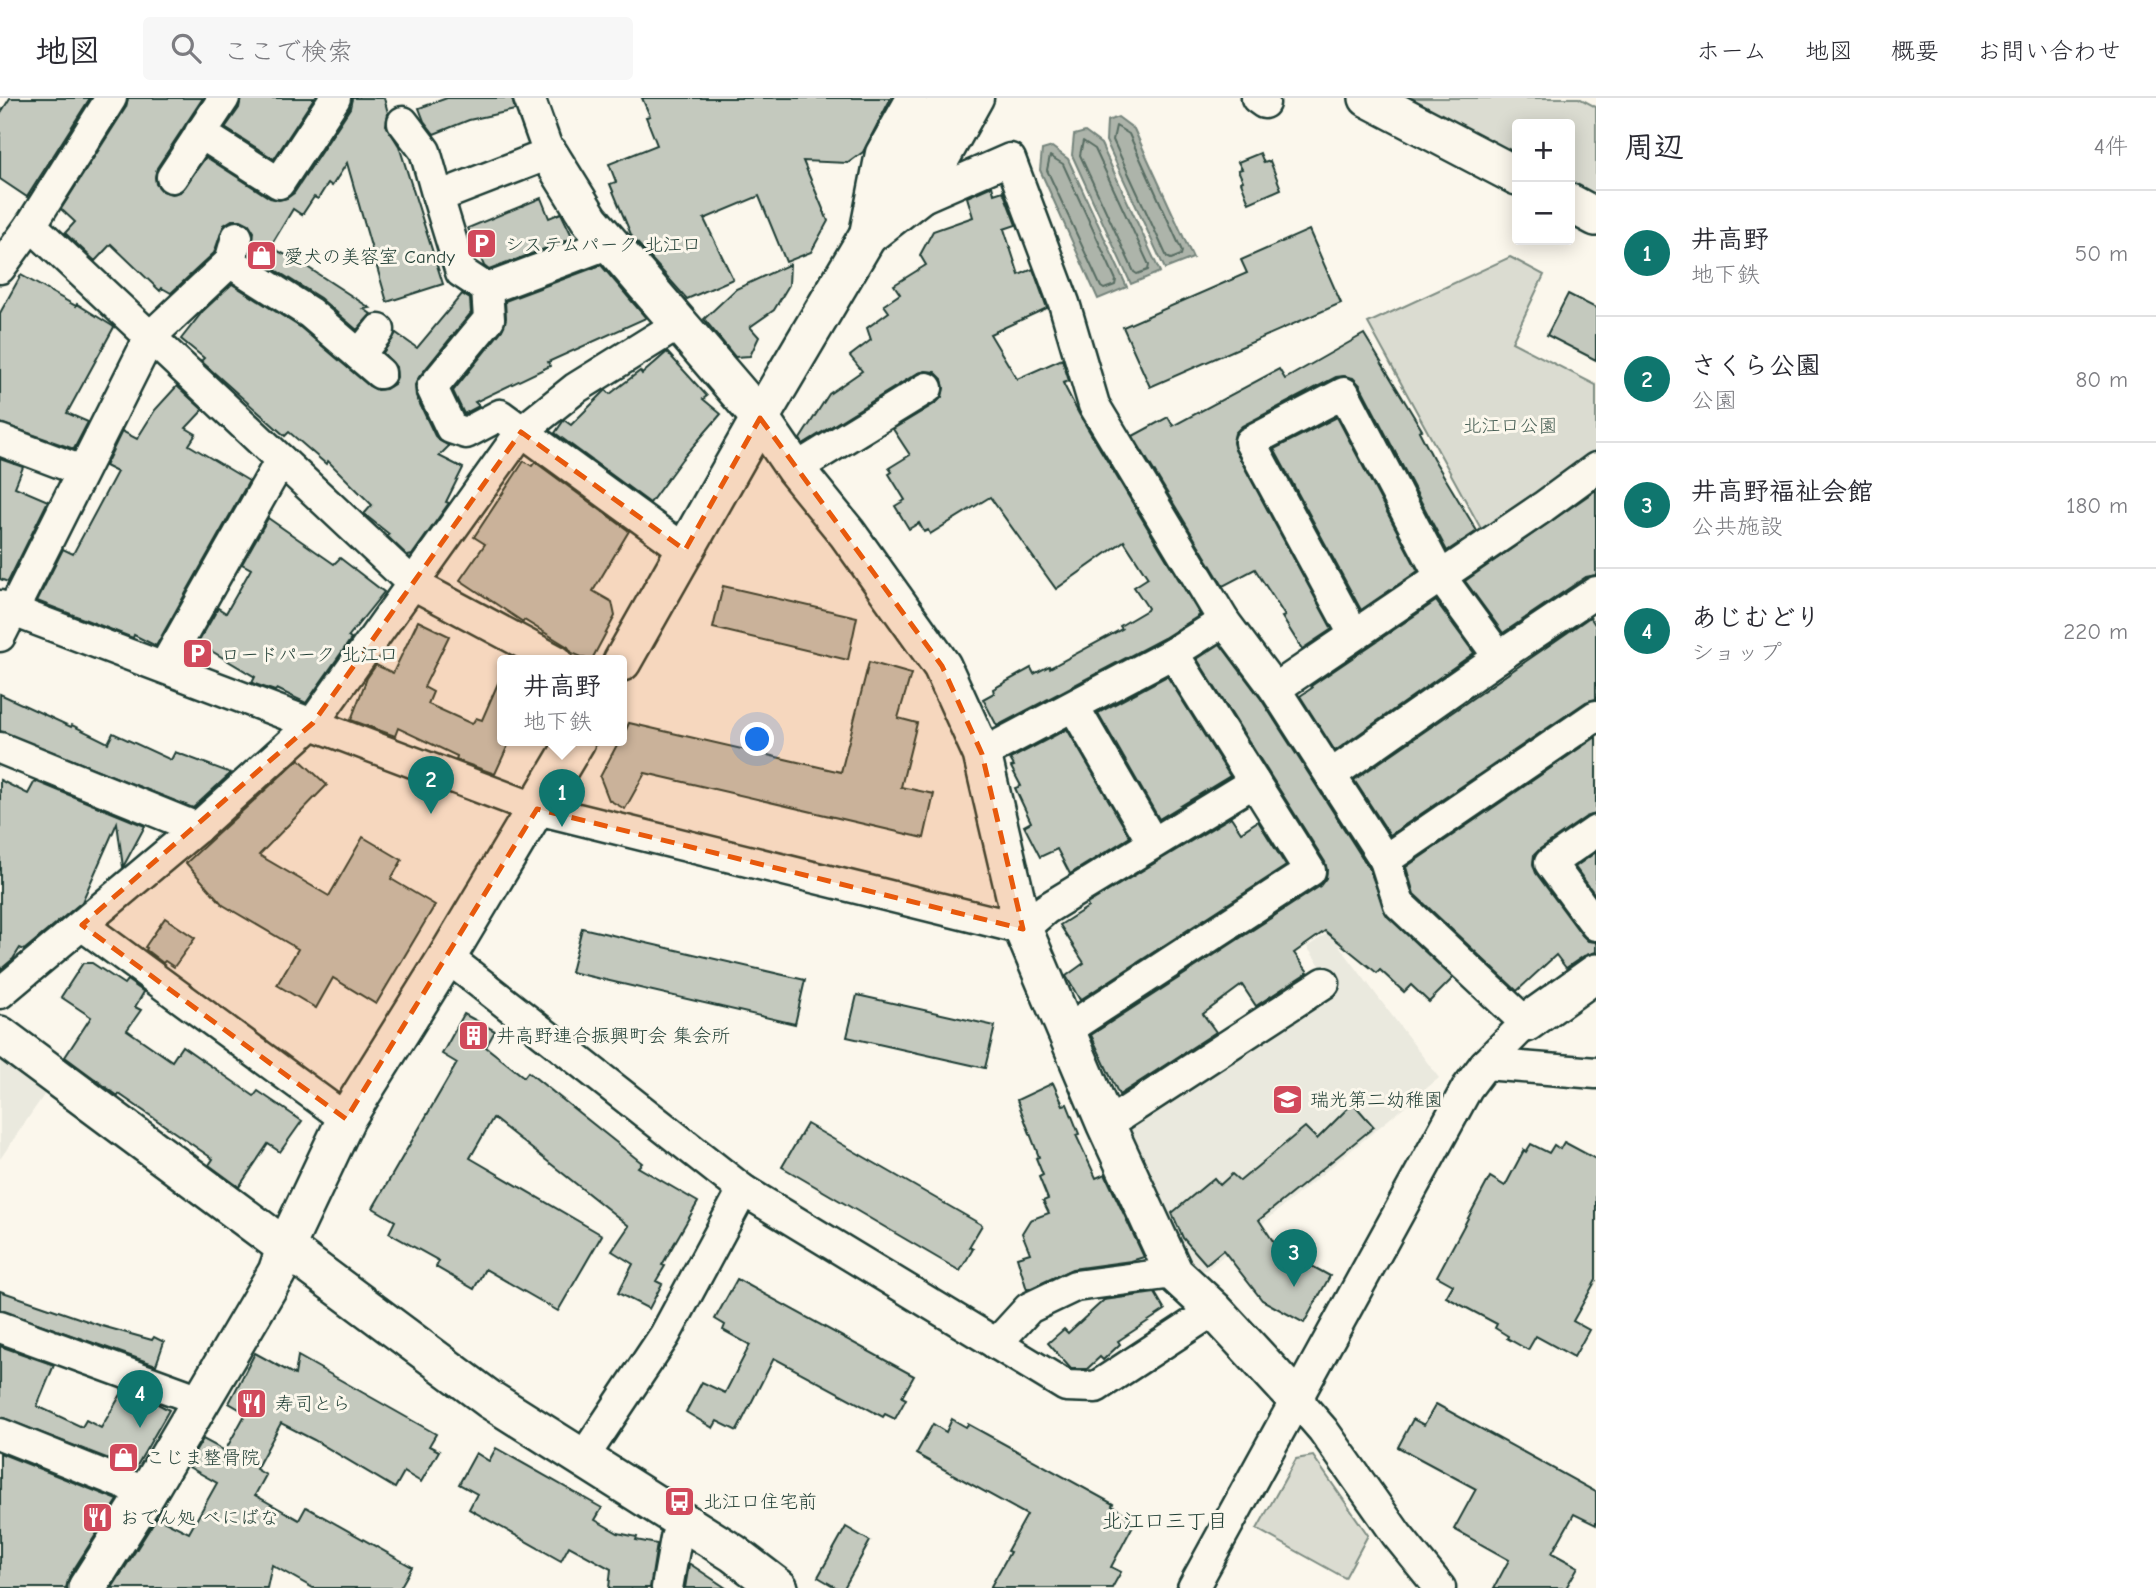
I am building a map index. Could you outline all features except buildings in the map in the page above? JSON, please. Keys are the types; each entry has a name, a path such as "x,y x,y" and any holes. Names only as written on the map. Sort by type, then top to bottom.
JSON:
{"street":[{"path":"0,268 31,225 111,98"},
{"path":"172,177 224,98"},
{"path":"200,134 279,183 335,98"},
{"path":"529,98 549,154 590,220 760,418 794,469 847,533 942,666 982,754 1023,929 1106,1125 1174,1273 1214,1310 1323,1430 1397,1535 1440,1588"},
{"path":"863,244 880,153 912,98"},
{"path":"625,655 760,418 949,98"},
{"path":"923,197 978,98"},
{"path":"1368,98 1512,173"},
{"path":"403,122 425,151 461,272 487,289"},
{"path":"438,197 549,154"},
{"path":"863,244 923,197 1010,159 1064,303 1094,405 1224,621 1275,689 1385,860 1399,904 1526,1023"},
{"path":"1575,206 1596,217"},
{"path":"31,225 413,584 546,655"},
{"path":"487,289 610,243"},
{"path":"379,330 369,364 233,249 150,337 4,618 33,621 164,667 537,808 1023,929"},
{"path":"487,289 489,319 432,388 451,428 466,433 500,415 685,551"},
{"path":"0,993 197,828 313,723 521,432 576,388 679,324"},
{"path":"794,469 927,388"},
{"path":"1354,634 1250,442 1344,393 1440,576 1499,657"},
{"path":"0,440 82,471"},
{"path":"164,667 281,460"},
{"path":"1275,689 1596,468"},
{"path":"1331,775 1596,592"},
{"path":"982,754 1173,653 1224,621"},
{"path":"1066,1030 1310,872 1173,653"},
{"path":"1074,707 1153,843"},
{"path":"1385,860 1596,716"},
{"path":"87,1588 147,1493 277,1272 286,1246 346,1119 573,746"},
{"path":"0,748 197,828"},
{"path":"1023,929 1046,909 1254,782"},
{"path":"1596,831 1550,863 1596,925"},
{"path":"82,925 346,1119"},
{"path":"447,957 743,1190 1066,1386 1096,1387 1214,1310"},
{"path":"1106,1125 1324,983"},
{"path":"1193,1588 1467,1088 1485,1064 1526,1023 1587,988"},
{"path":"0,1035 489,1399 733,1553 779,1588"},
{"path":"1485,1064 1596,1073"},
{"path":"583,1458 665,1335 743,1190"},
{"path":"996,1344 1029,1308 1075,1286 1174,1273"},
{"path":"0,1327 200,1400"},
{"path":"0,1434 147,1493"},
{"path":"667,1588 676,1538 683,1521"}],"highlighted area":[{"path":"760,418 942,666 982,754 1023,929 537,809 346,1119 82,925 313,723 521,432 685,550"}],"shaded area":[{"name":"瑞光第二幼稚園","path":"1329,932 1439,1078 1206,1270 1192,1270 1127,1121 1334,985 1307,947"},
{"path":"0,1057 46,1092 0,1159"}],"green space":[{"path":"1401,98 1579,98 1596,107 1596,200 1575,189 1575,119 1512,119 1512,155"},
{"name":"北江口公園","path":"1510,257 1544,275 1512,342 1596,385 1596,456 1485,536 1368,323"},
{"path":"1313,1456 1368,1535 1345,1578 1257,1529 1296,1459"}],"water":[{"path":"1118,117 1134,129 1193,258 1165,269 1106,141 1107,121"},
{"path":"1085,132 1101,144 1160,272 1131,284 1072,155 1074,135"},
{"path":"1052,147 1068,159 1127,287 1098,299 1040,170 1042,150"}],"place":[{"name":"システムパーク 北江口","path":"482,244"},
{"name":"愛犬の美容室 Candy","path":"261,256"},
{"name":"ロードパーク 北江口","path":"198,654"},
{"name":"さくら公園","path":"431,814"},
{"name":"井高野","path":"562,827"},
{"name":"井高野連合振興町会 集会所","path":"473,1035"},
{"name":"瑞光第二幼稚園","path":"1287,1099"},
{"name":"井高野福祉会館","path":"1294,1287"},
{"name":"寿司とら","path":"252,1403"},
{"name":"あじむどり","path":"140,1428"},
{"name":"こじま整骨院","path":"123,1457"},
{"name":"北江口住宅前","path":"680,1501"},
{"name":"おでん処 べにばな","path":"97,1517"}],"district":[{"name":"北江口三丁目","path":"1165,1521"}]}
